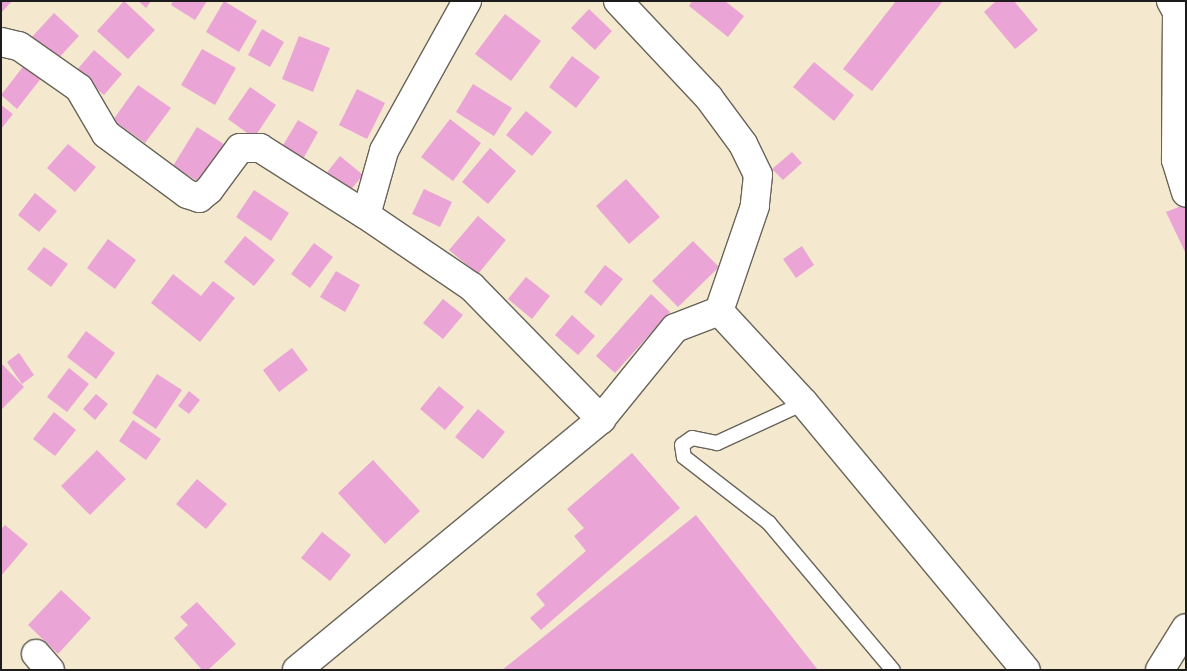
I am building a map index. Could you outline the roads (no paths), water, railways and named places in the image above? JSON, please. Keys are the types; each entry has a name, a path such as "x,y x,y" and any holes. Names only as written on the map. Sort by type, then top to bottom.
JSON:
{"street":[{"path":"366,215 384,151 467,1"},
{"path":"618,1 709,98 743,144 758,175 754,206 719,312"},
{"path":"1172,1 1177,12 1176,160 1186,192"},
{"path":"1,42 19,46 79,88 106,134 187,194 199,198 209,190 240,148 260,148 366,215 472,287 601,419"},
{"path":"719,312 804,403 1026,670"},
{"path":"297,670 601,419 675,328 719,312"},
{"path":"1160,670 1186,628"}],"lane":[{"path":"804,403 716,443 692,438 682,445 684,457 769,523 893,670"}]}
